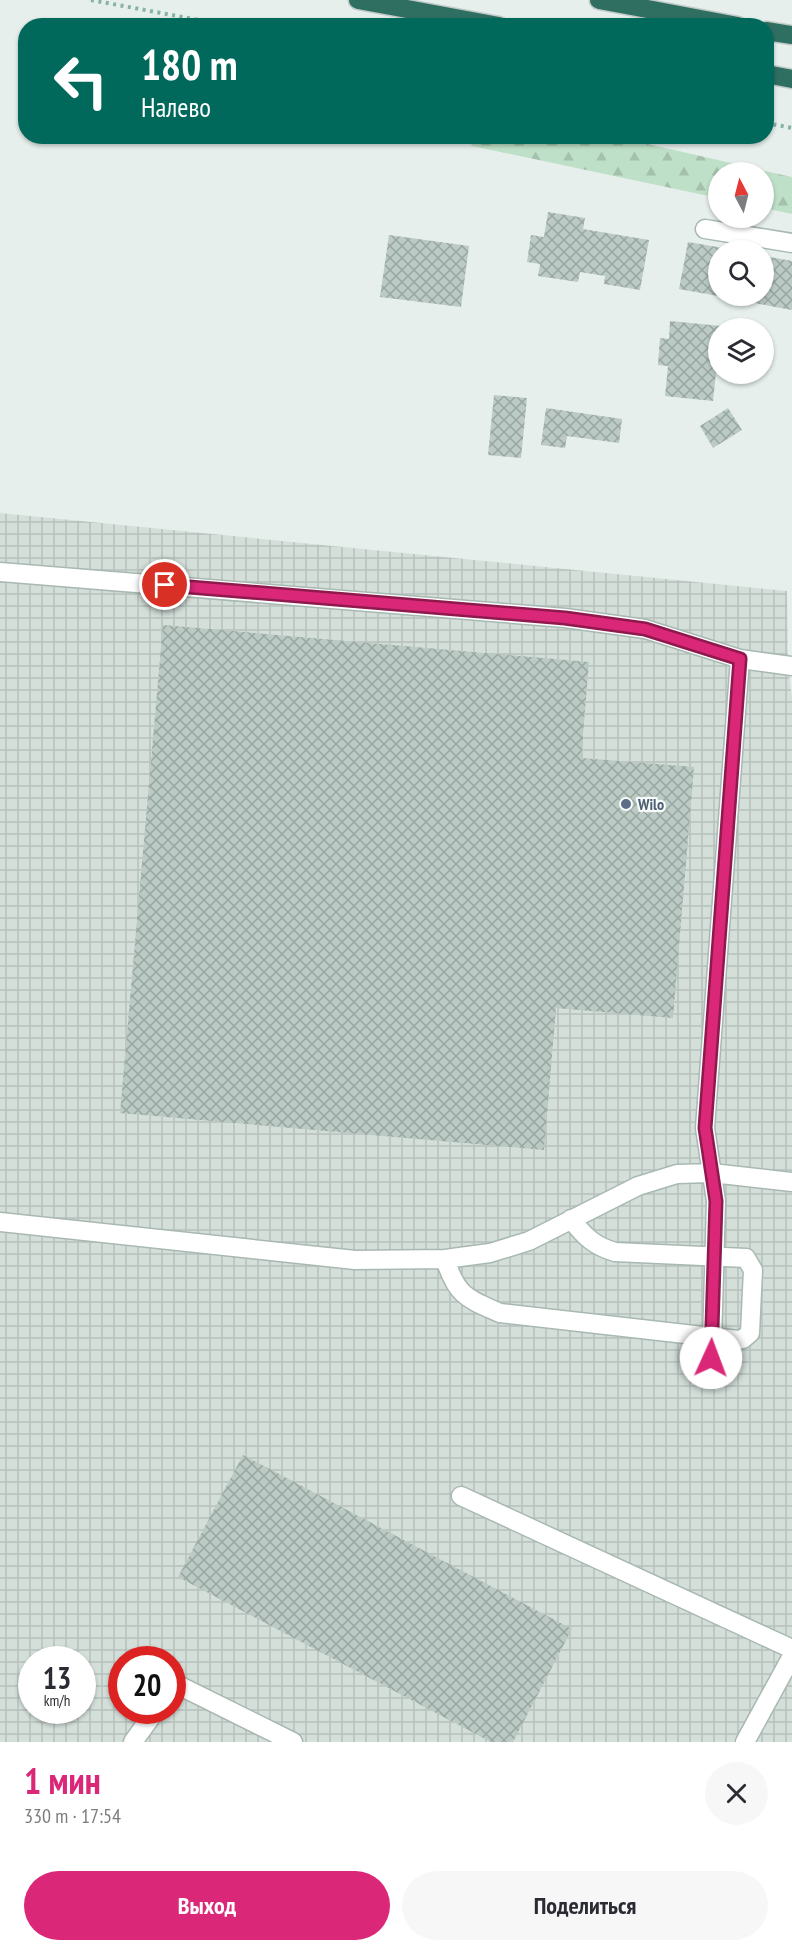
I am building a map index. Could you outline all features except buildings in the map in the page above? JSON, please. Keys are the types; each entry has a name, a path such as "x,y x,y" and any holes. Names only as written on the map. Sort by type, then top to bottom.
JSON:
{"highway":[{"path":"358,0 456,18"},
{"path":"599,0 695,18"},
{"path":"774,32 792,35"},
{"path":"774,76 792,79"}],"street":[{"path":"705,229 792,243"},
{"path":"0,572 565,618 645,629 740,659 792,666"},
{"path":"711,1379 716,1201 705,1128 740,659"},
{"path":"0,1222 355,1260 445,1259 490,1252 529,1241 638,1186 677,1174 712,1173 792,1182"},
{"path":"445,1259 451,1278 466,1298 500,1313 743,1339 750,1333 753,1270 746,1258 615,1252 599,1247 586,1238 571,1219"},
{"path":"461,1496 792,1649"},
{"path":"745,1742 792,1656"},
{"path":"186,1689 293,1742"},
{"path":"133,1742 146,1724"}],"path":[{"path":"91,0 188,18"},
{"path":"774,125 792,128"}],"shaded area":[{"path":"0,513 787,591 788,666 792,697 792,1742 0,1742"}],"green space":[{"path":"471,144 648,144 726,162 708,162 708,196"},
{"path":"774,173 792,177 792,214 774,210"}],"place":[{"name":"Wilo","path":"626,804"}],"route":[{"path":"165,585 565,618 645,629 740,659 705,1128 716,1201 711,1358"}]}
